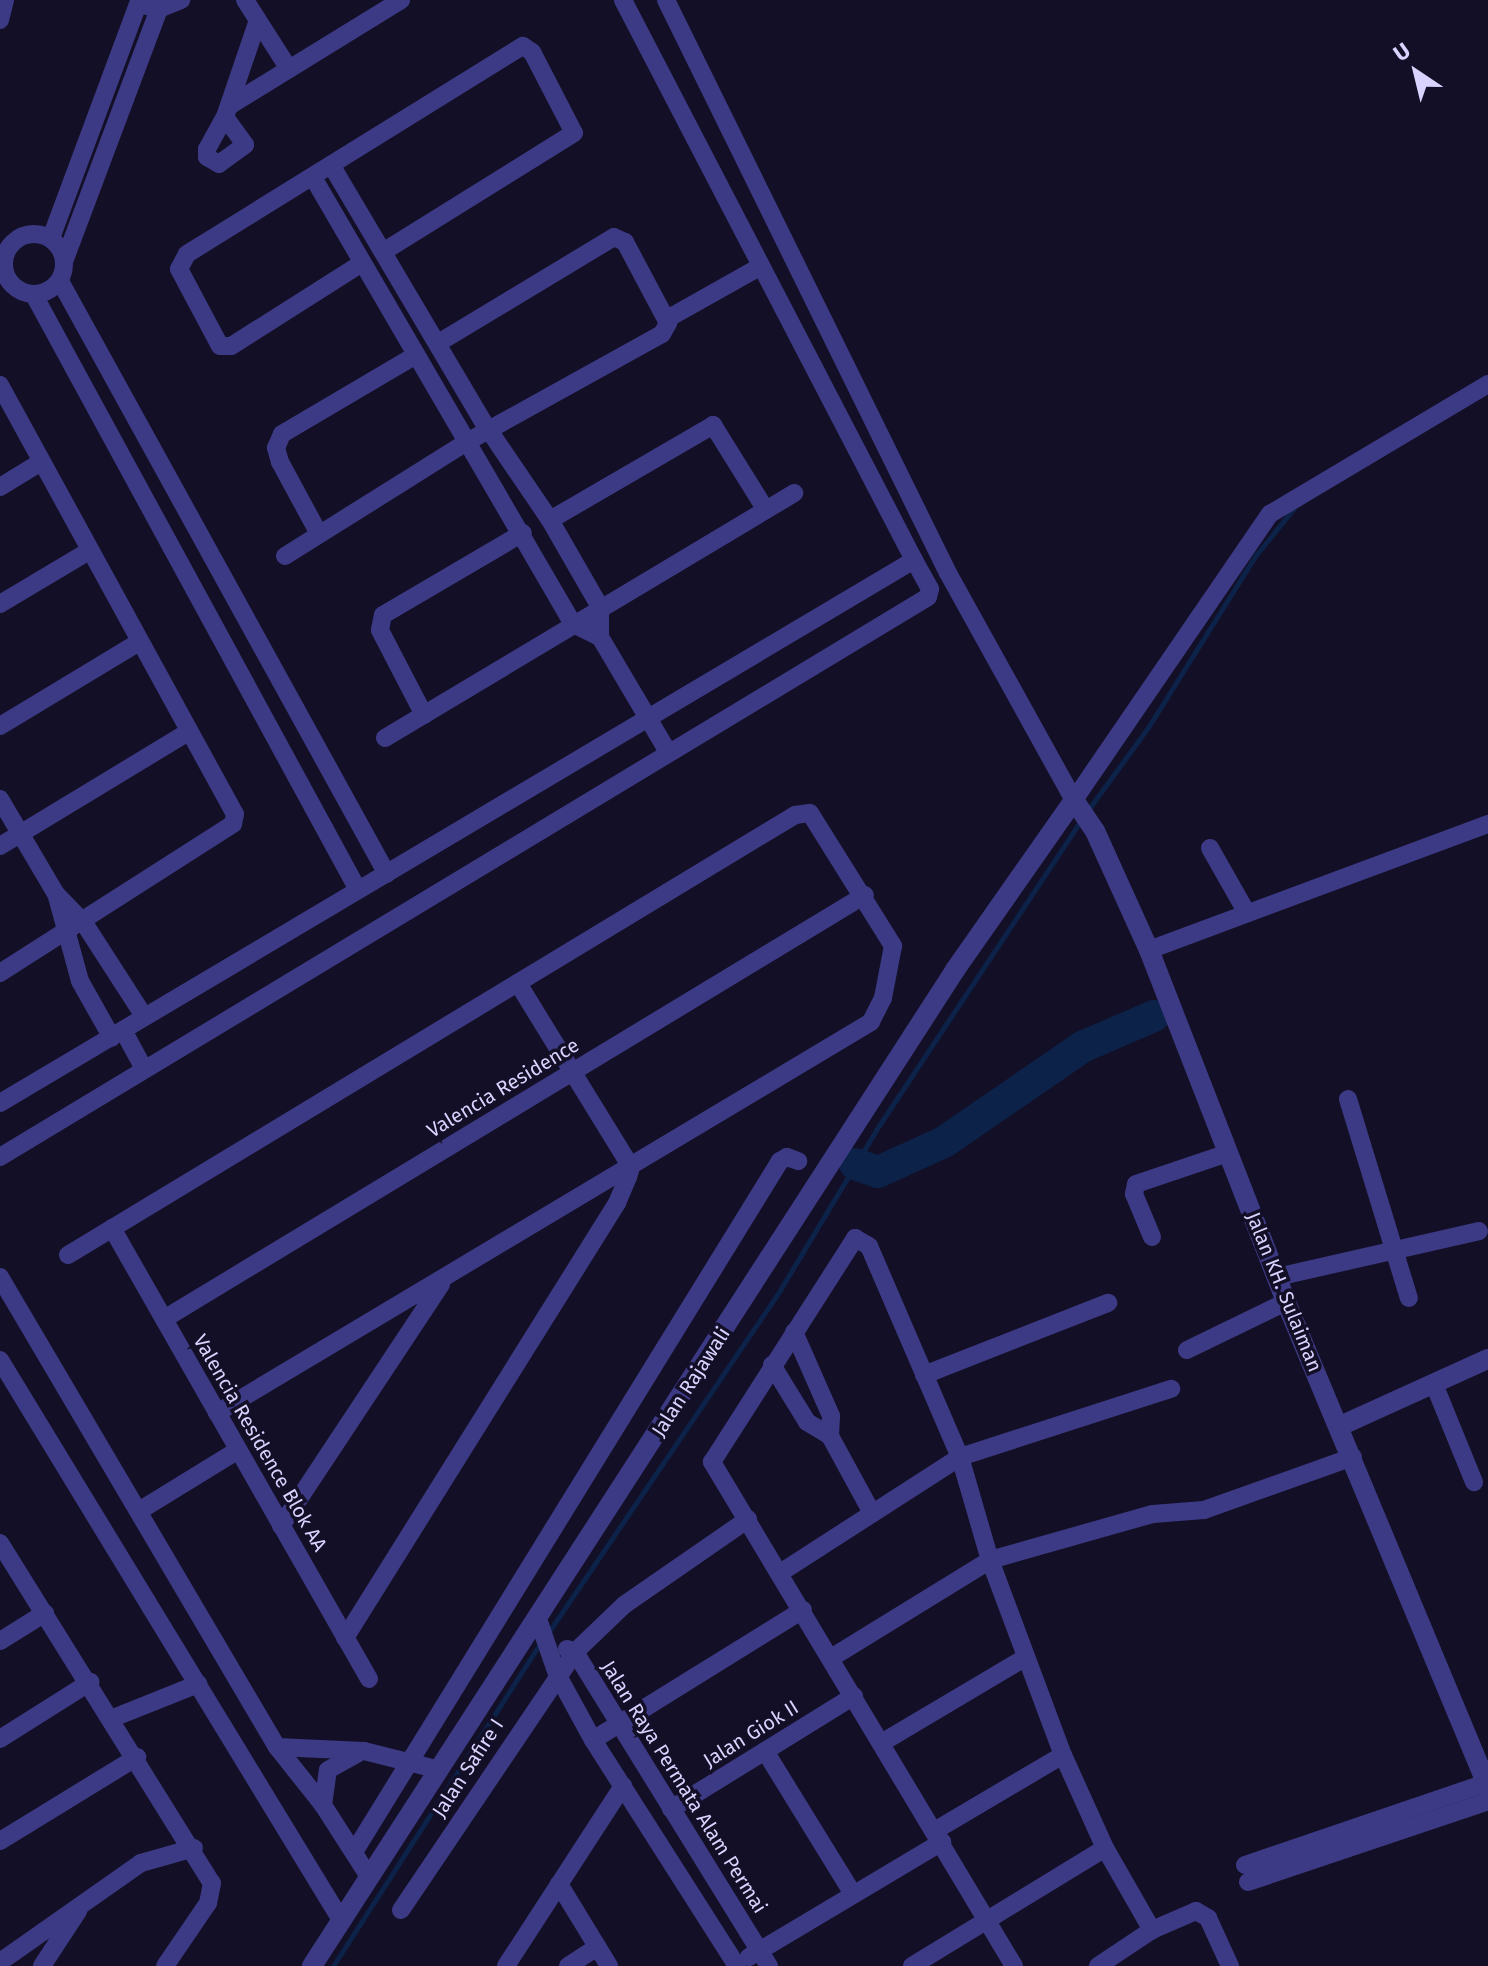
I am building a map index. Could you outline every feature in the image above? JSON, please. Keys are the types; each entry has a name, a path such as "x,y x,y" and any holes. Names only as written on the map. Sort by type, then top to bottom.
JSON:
{"street":[{"path":"0,20 5,0"},
{"path":"51,238 136,2 159,9 181,0"},
{"path":"245,0 289,69"},
{"path":"258,20 227,111 401,0"},
{"path":"0,1157 143,1067 928,597 930,589 623,0"},
{"path":"666,0 948,573 1082,812 1270,514 1488,384"},
{"path":"159,9 65,259 60,281 387,874"},
{"path":"362,263 231,346 220,346 179,269 181,259 333,168 523,46 532,52 574,133 383,252"},
{"path":"333,168 489,431 550,520 600,607 600,637 668,752"},
{"path":"314,179 523,533 573,624 600,637"},
{"path":"60,281 34,295 19,291 4,279 3,252 24,235 51,238 65,259"},
{"path":"438,343 614,237 625,242 667,319"},
{"path":"285,556 467,442 662,334 667,319 761,266"},
{"path":"34,295 358,890"},
{"path":"391,313 412,299"},
{"path":"319,534 280,462 276,448 282,434 416,355"},
{"path":"0,385 188,732 232,805 233,824 84,923 0,973"},
{"path":"550,520 713,425 766,510"},
{"path":"0,487 41,462"},
{"path":"385,738 794,493"},
{"path":"424,715 380,630 383,615 523,533"},
{"path":"0,604 89,551"},
{"path":"0,1103 914,560"},
{"path":"0,726 139,642"},
{"path":"0,846 188,732"},
{"path":"0,799 56,894 84,923 144,1016"},
{"path":"68,1255 801,812 810,813 865,895 893,946 883,998 871,1022 217,1413"},
{"name":"Jalan KH. Sulaiman","path":"1082,812 1149,950 1286,1302 1353,1457 1487,1790"},
{"name":"Jalan Rajawali","path":"312,1966 436,1769 545,1632 946,983 1082,812"},
{"path":"1149,950 1488,824"},
{"path":"1210,848 1247,913"},
{"path":"56,894 65,935 86,990 143,1067"},
{"name":"Valencia Residence","path":"164,1319 865,895"},
{"path":"86,990 115,972"},
{"path":"518,983 631,1167"},
{"path":"1348,1099 1409,1298"},
{"path":"1152,1237 1134,1194 1136,1184 1228,1153"},
{"path":"354,1852 413,1762 533,1556 780,1161 787,1157 798,1161"},
{"path":"345,1638 617,1203 631,1167"},
{"name":"Valencia Residence Blok AA","path":"112,1228 369,1679"},
{"path":"1277,1277 1479,1231"},
{"path":"1014,1966 712,1458 850,1243 862,1239 960,1457 990,1560 1063,1755 1105,1848 1152,1930"},
{"path":"0,1277 277,1747 323,1805 368,1875"},
{"path":"281,1526 445,1278"},
{"path":"1187,1350 1286,1302"},
{"path":"924,1375 1108,1303"},
{"path":"794,1332 831,1416 830,1436"},
{"path":"1340,1426 1488,1359"},
{"path":"0,1360 341,1920"},
{"path":"772,1365 807,1422 830,1436 872,1513"},
{"path":"1434,1384 1474,1482"},
{"path":"780,1573 960,1457 1171,1389"},
{"path":"139,1511 238,1450"},
{"path":"831,1658 990,1560 1153,1514 1204,1510 1353,1457"},
{"name":"Jalan Safire I","path":"401,1910 557,1674 575,1652 624,1605 748,1519"},
{"path":"0,1543 113,1718 194,1848 212,1883 208,1903 165,1966"},
{"path":"593,1740 803,1610"},
{"path":"0,1641 45,1613"},
{"path":"545,1632 557,1674 593,1740 736,1965 764,1958 853,1894 1063,1755"},
{"name":"Jalan Raya Permata Alam Permai","path":"545,1632 575,1652 617,1725 764,1958"},
{"path":"883,1742 1026,1657"},
{"path":"0,1739 90,1682"},
{"path":"113,1718 198,1684"},
{"name":"Jalan Giok II","path":"671,1809 854,1696"},
{"path":"277,1747 364,1751 436,1769"},
{"path":"323,1805 328,1770 364,1751"},
{"path":"765,1751 853,1894"},
{"path":"0,1841 137,1757"},
{"path":"506,1966 623,1786"},
{"path":"1247,1873 1487,1790"},
{"path":"0,1962 141,1863 194,1848"},
{"path":"912,1966 1105,1848"},
{"path":"559,1884 609,1966"},
{"path":"42,1966 83,1904"},
{"path":"1098,1966 1152,1930 1192,1912 1205,1913 1230,1966"},
{"path":"568,1966 597,1947"}],"waterway":[{"path":"1088,810 1149,726 1256,555 1294,508"},
{"path":"548,1633 780,1290 876,1130 1082,819"},
{"path":"855,1164 878,1172 944,1142 1082,1047 1154,1016"},
{"path":"333,1966 540,1644"}]}
